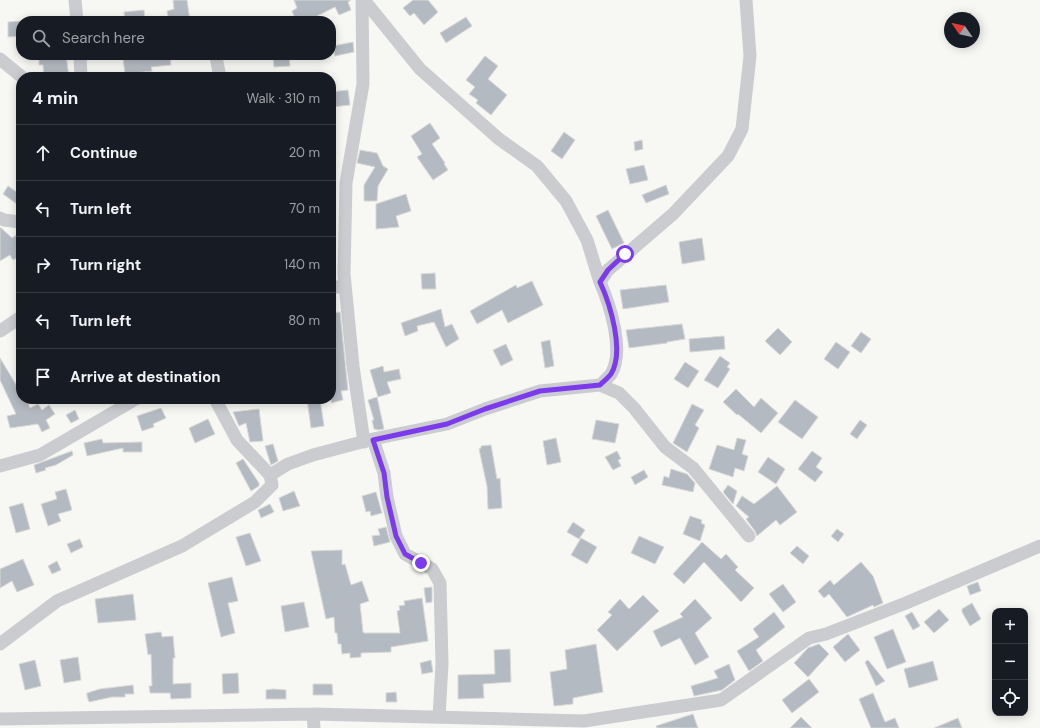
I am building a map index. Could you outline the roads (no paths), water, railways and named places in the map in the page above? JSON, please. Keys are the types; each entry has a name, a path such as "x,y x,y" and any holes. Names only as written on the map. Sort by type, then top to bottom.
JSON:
{"street":[{"path":"75,0 77,16"},
{"path":"363,0 420,69 498,139 537,166 566,201 587,240 600,282 607,297 616,342 614,365 611,374 600,385"},
{"path":"363,0 362,84 346,183 345,287 353,366 369,441 384,473 387,497 396,536 405,554 432,569 440,583 442,656 439,716"},
{"path":"600,282 608,270 673,214 728,156 742,129 750,56 746,0"},
{"path":"0,59 16,72"},
{"path":"80,60 81,72"},
{"path":"217,60 219,72"},
{"path":"0,218 16,221"},
{"path":"336,287 345,287"},
{"path":"0,332 16,321"},
{"path":"270,475 288,464 313,455 447,424 485,409 540,391 600,385 619,393 634,408 666,447 693,468 749,536"},
{"path":"0,466 40,455 127,404"},
{"path":"0,644 57,600 182,546 249,506 266,492 272,485 270,475 237,440 218,404"},
{"path":"0,719 313,714 439,716 584,721 722,700 809,638 826,634 899,606 1040,546"},
{"path":"313,714 314,728"}]}
